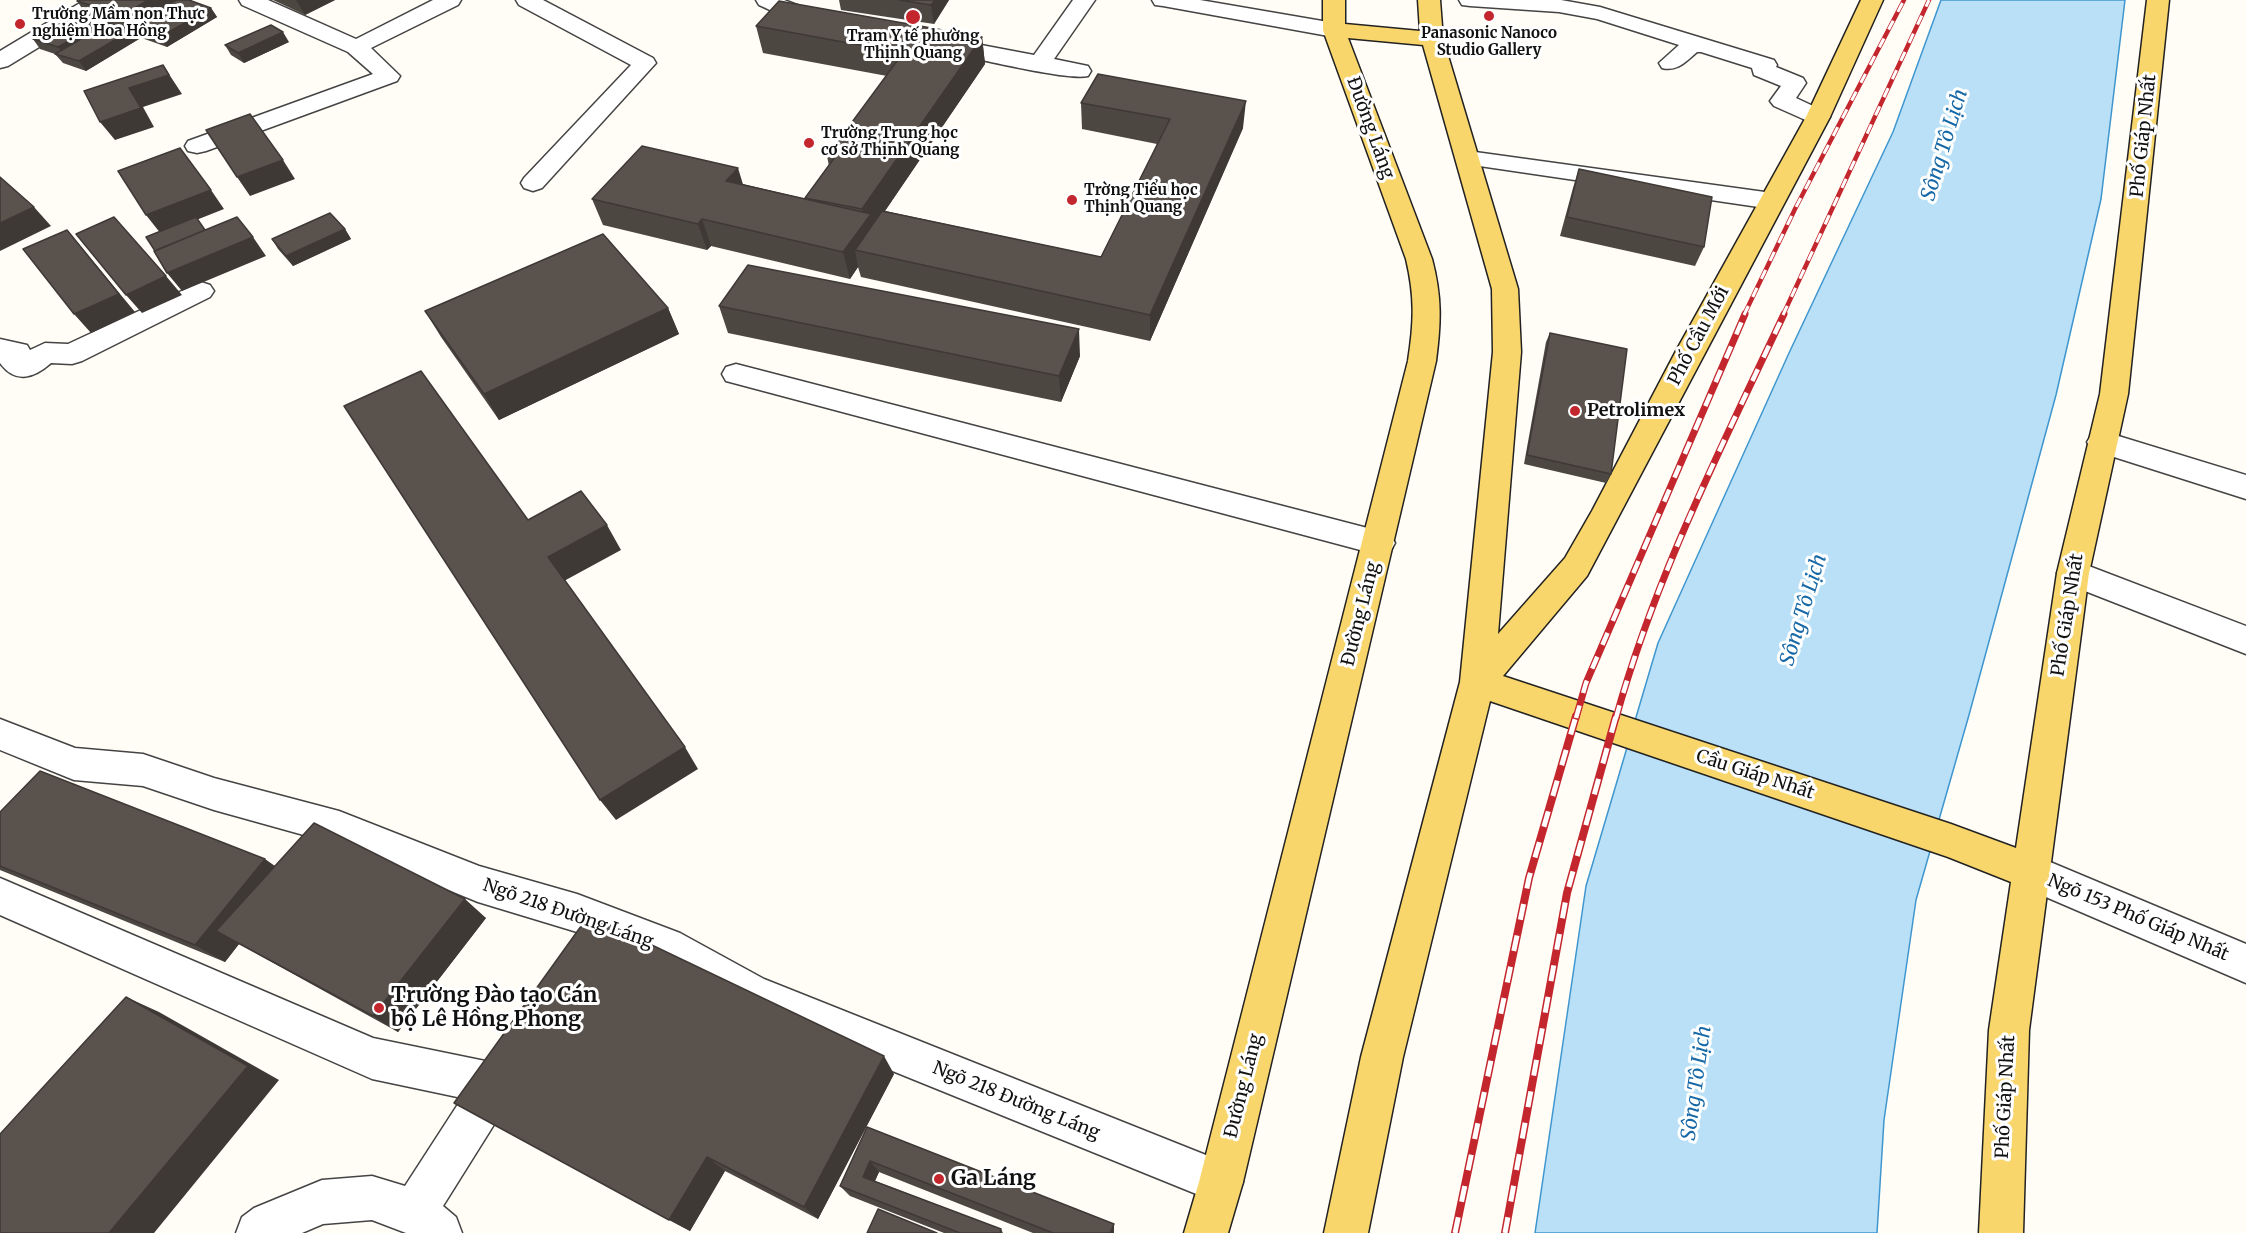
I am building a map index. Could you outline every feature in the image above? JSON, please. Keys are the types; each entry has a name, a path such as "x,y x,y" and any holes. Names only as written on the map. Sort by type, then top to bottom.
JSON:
{"main road":[{"name":"Đường Láng","path":"1206,1233 1221,1182 1379,543 1422,361 1428,319 1426,288 1419,259 1334,30 1334,0"},
{"path":"1346,1233 1382,1057 1477,682 1507,352 1505,289 1432,39 1429,0"},
{"name":"Phố Cầu Mới","path":"1477,682 1576,567 1818,117 1872,0"},
{"name":"Phố Giáp Nhất","path":"2001,1233 2009,1030 2073,573 2114,394 2124,323 2158,0"},
{"path":"1334,30 1432,39"},
{"name":"Cầu Giáp Nhất","path":"1477,682 1951,841 2031,872"}],"lane":[{"path":"0,61 100,0"},
{"path":"196,146 388,76 356,47 250,0"},
{"path":"356,47 450,0"},
{"path":"527,0 645,63 533,183"},
{"path":"767,0 806,18 841,25"},
{"path":"806,18 825,0"},
{"path":"1039,64 1084,0"},
{"path":"1163,0 1334,30"},
{"path":"1470,0 1559,6 1600,13 1766,65 1762,70 1795,83 1782,101 1818,117"},
{"path":"922,41 1080,71"},
{"path":"1670,63 1692,45 1703,45"},
{"path":"1468,158 1772,201"},
{"path":"0,349 17,352 12,360 27,368 45,353 72,354 201,291"},
{"path":"736,374 1379,543"},
{"path":"2102,442 2246,487"},
{"path":"2073,573 2246,640"},
{"name":"Ngõ 218 Đường Láng","path":"0,734 74,764 143,770 214,794 339,828 478,884 577,913 666,947 751,994 1221,1182"},
{"name":"Ngõ 153 Phố Giáp Nhất","path":"2031,872 2246,964"},
{"path":"0,896 372,1058 495,1084 428,1222 372,1198 322,1202 270,1224 258,1233"}],"water":[{"name":"Sông Tô Lịch","path":"1941,0 2125,0 2101,199 2056,395 1916,900 1884,1120 1877,1233 1535,1233 1586,886 1658,643 1789,353 1893,132"}],"building":[{"path":"78,0 148,0 123,15"},
{"path":"176,0 189,0 211,8 160,37 129,26"},
{"path":"899,0 935,0 931,5"},
{"path":"779,1 982,37 862,209 805,198 835,157 827,156 903,53 756,26"},
{"path":"81,12 106,20 58,47 33,39"},
{"path":"109,23 132,30 79,61 55,54"},
{"path":"271,25 283,32 238,53 225,45"},
{"path":"163,65 169,75 129,88 141,108 100,122 84,91"},
{"path":"1098,74 1246,101 1150,315 855,250 882,211 1101,257 1170,119 1081,103"},
{"path":"250,114 283,160 237,177 206,130"},
{"path":"642,146 738,168 726,181 871,214 843,252 702,219 698,224 592,199"},
{"path":"180,148 211,190 146,215 118,171"},
{"path":"1579,169 1712,197 1704,247 1567,217"},
{"path":"0,177 34,207 0,223"},
{"path":"330,213 345,229 286,256 272,239"},
{"path":"114,217 166,276 126,295 76,234"},
{"path":"196,217 205,230 155,251 146,237"},
{"path":"237,217 253,237 167,273 154,251"},
{"path":"67,230 119,294 74,314 23,249"},
{"path":"603,234 668,308 484,394 425,311"},
{"path":"748,265 1079,329 1059,376 719,306"},
{"name":"Petrolimex","path":"1550,333 1627,349 1611,474 1527,455"},
{"path":"421,371 528,520 581,491 607,525 548,557 685,747 600,800 344,406"},
{"path":"40,771 265,859 195,945 0,866 0,812"},
{"path":"314,823 465,899 373,1016 216,931"},
{"path":"589,915 884,1056 804,1207 707,1157 669,1220 454,1103"},
{"path":"126,997 248,1066 109,1233 0,1233 0,1134"},
{"name":"Ga Láng","path":"867,1127 1114,1224 1110,1233 1053,1233 870,1161 863,1177 1001,1229 1000,1233 960,1233 840,1186"},
{"path":"878,1209 937,1233 867,1233"}],"railway":[{"path":"1744,315 1795,209 1904,0"},
{"path":"1783,315 1929,0"},
{"path":"1576,718 1586,683 1745,314"},
{"path":"1616,718 1650,614 1670,563 1784,314"},
{"path":"1455,1233 1529,878 1576,716"},
{"path":"1505,1233 1567,893 1616,716"}],"place":[{"name":"Panasonic Nanoco Studio Gallery","path":"1489,16"},
{"name":"Trạm Y tế phường Thịnh Quang","path":"913,17"},
{"name":"Trường Mầm non Thực nghiệm Hoa Hồng","path":"20,24"},
{"name":"Trường Trung học cơ sở Thịnh Quang","path":"809,143"},
{"name":"Trờng Tiểu học Thịnh Quang","path":"1072,200"},
{"name":"Petrolimex","path":"1575,411"},
{"name":"Trường Đào tạo Cán bộ Lê Hồng Phong","path":"379,1008"},
{"name":"Ga Láng","path":"939,1179"}]}
